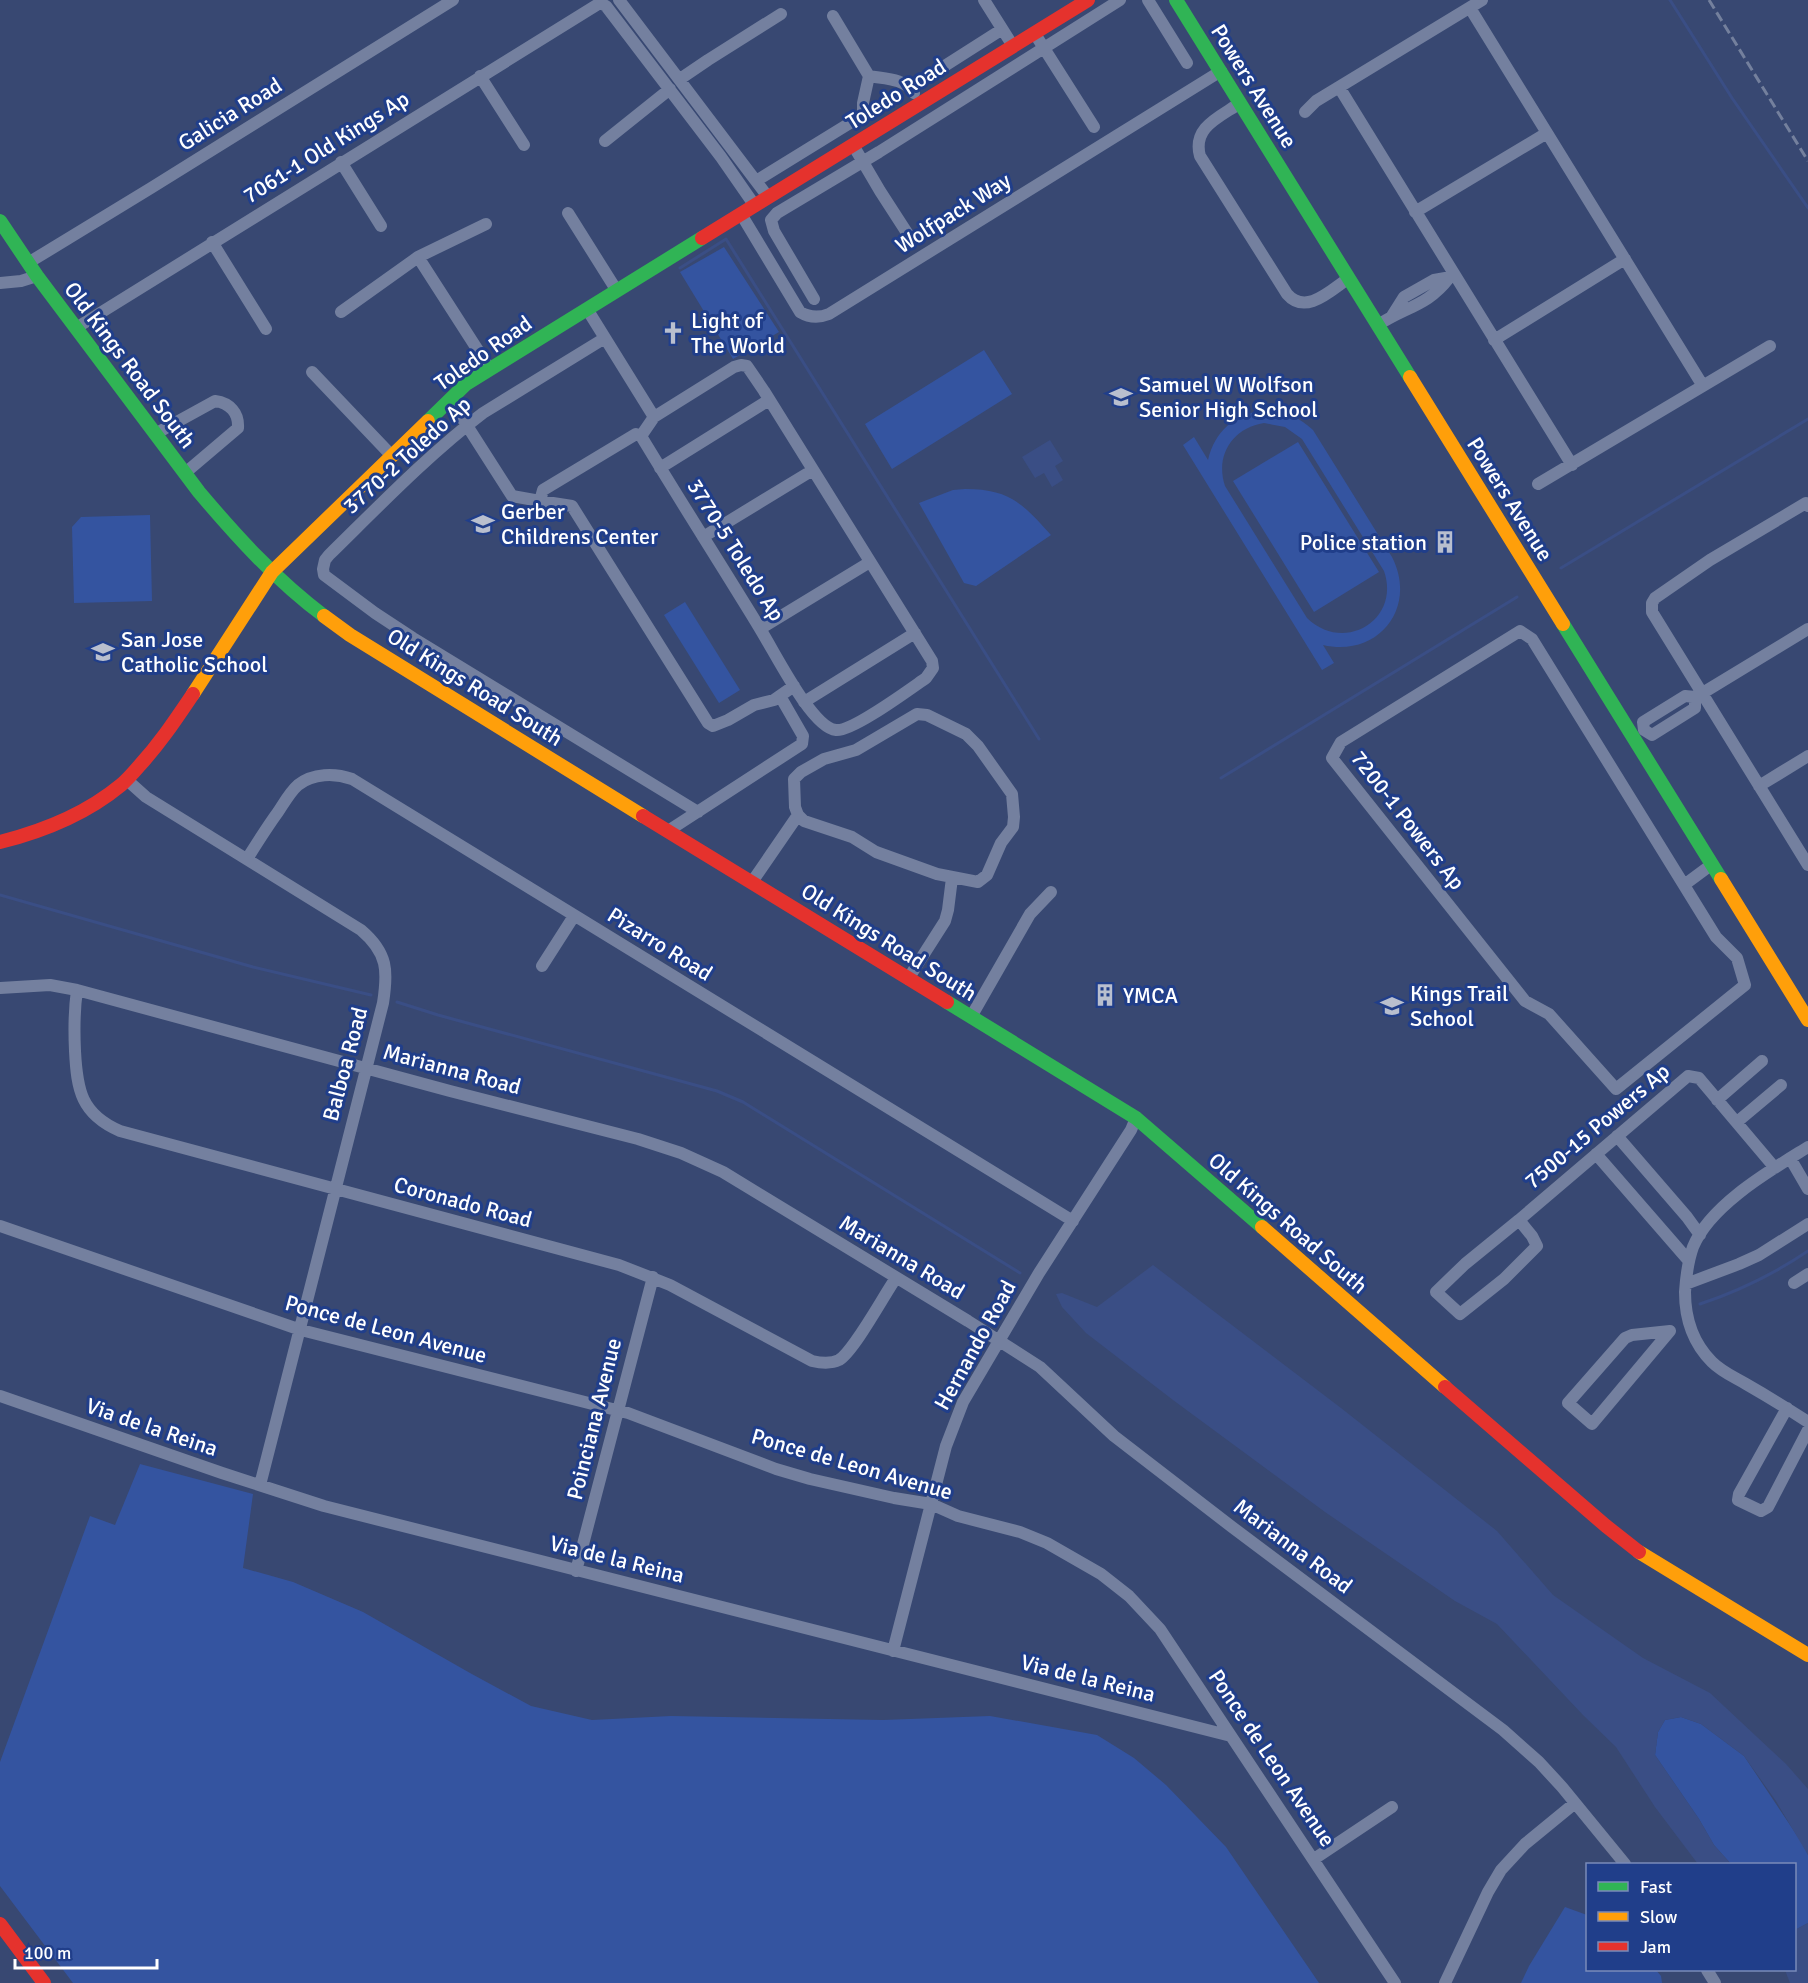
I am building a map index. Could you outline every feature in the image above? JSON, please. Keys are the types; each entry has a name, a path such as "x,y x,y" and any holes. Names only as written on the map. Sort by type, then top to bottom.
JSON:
{"street":[{"name":"Galicia Road","path":"28,263 453,0"},
{"path":"620,0 768,197"},
{"path":"984,0 1001,30 1013,45"},
{"name":"Toledo Road","path":"0,842 29,835 70,818 94,805 127,780 164,738 272,572 466,384 1088,0"},
{"path":"814,299 774,231 771,220 777,213 1120,0"},
{"path":"1148,0 1187,63"},
{"name":"Powers Avenue","path":"1176,0 1378,325 1638,733 1712,865 1808,1020"},
{"path":"1305,112 1316,101 1482,0"},
{"name":"7061-1 Old Kings Ap","path":"76,328 600,3 606,6 670,89"},
{"path":"1470,8 1703,386"},
{"path":"680,80 781,14"},
{"path":"833,16 869,76 863,103 863,115 875,131"},
{"path":"910,88 1001,30"},
{"path":"1035,34 1094,127"},
{"name":"Wolfpack Way","path":"741,214 800,312 820,318 947,242 1221,71"},
{"path":"480,76 524,145"},
{"path":"869,76 902,82 910,88 920,103"},
{"path":"1339,87 1452,276 1572,465"},
{"path":"605,141 670,89 755,206"},
{"path":"1240,103 1203,129 1198,147 1200,156 1293,300 1299,303 1314,302 1349,278"},
{"path":"756,181 863,115"},
{"path":"1415,212 1547,133"},
{"path":"853,145 861,162 911,239"},
{"path":"341,162 381,226"},
{"path":"568,213 617,291"},
{"name":"Old Kings Road South","path":"0,221 37,276 185,473 227,525 296,595 350,635 496,726 1136,1118 1606,1526 1648,1559 1808,1655"},
{"path":"341,312 418,258 486,224"},
{"path":"212,242 266,329"},
{"path":"418,258 490,369"},
{"path":"1494,340 1625,259"},
{"path":"0,282 21,281 37,276"},
{"path":"1378,325 1438,292 1452,276"},
{"path":"587,309 654,417"},
{"name":"3770-2 Toledo Ap","path":"605,338 467,425 329,555 323,569 324,574 350,595 413,638 698,812"},
{"path":"1538,484 1770,346"},
{"path":"540,501 543,490 636,434 641,436 654,417 734,367 747,366 813,470 915,633 932,661 933,668 926,678 849,727 833,730 824,725 804,702 915,633"},
{"path":"312,372 391,455"},
{"path":"450,399 512,496 572,506 708,723 713,726 728,720 754,705 780,696 794,686"},
{"path":"660,468 769,400"},
{"path":"155,434 215,401 225,402 236,413 239,420 238,428 185,473"},
{"name":"3770-5 Toledo Ap","path":"641,436 804,702"},
{"path":"704,537 813,470"},
{"path":"1808,506 1806,503 1710,560 1655,598 1652,603 1652,612 1698,696 1759,786 1808,865"},
{"path":"760,629 870,562"},
{"path":"1638,733 1652,735 1695,708 1698,696 1808,629"},
{"name":"7200-1 Powers Ap","path":"1520,631 1532,639 1684,885 1716,937 1737,958 1745,985 1616,1089 1549,1014 1525,1001 1332,758 1341,742 1520,631"},
{"path":"668,831 802,744 803,736 780,696"},
{"path":"917,714 927,715 966,734 978,746 1007,785 1012,794 1014,817 1013,827 1001,843 987,875 978,882 952,878 876,852 852,837 804,821 798,815 795,807 794,779 801,772 830,756 856,750 917,714"},
{"path":"1759,786 1808,756"},
{"name":"Pizarro Road","path":"248,859 296,786 313,777 325,775 344,776 357,781 1073,1221"},
{"name":"Balboa Road","path":"127,780 146,797 361,930 375,943 383,956 386,982 382,1003 260,1485"},
{"path":"752,882 798,815"},
{"path":"1684,885 1712,865"},
{"path":"908,979 945,921 952,878"},
{"path":"971,1017 1030,914 1051,892"},
{"path":"542,966 574,916"},
{"name":"Marianna Road","path":"0,988 50,985 77,990 630,1137 681,1153 723,1172 1040,1368 1098,1422 1178,1485 1503,1730 1539,1762 1624,1863"},
{"name":"Coronado Road","path":"77,990 73,1016 77,1081 84,1102 98,1119 107,1126 120,1131 619,1265 670,1285 812,1360 822,1363 837,1361 850,1350 896,1278"},
{"path":"1717,1100 1761,1061"},
{"name":"7500-15 Powers Ap","path":"1519,1220 1537,1246 1504,1279 1460,1314 1436,1292 1465,1264 1688,1076 1699,1078 1774,1167"},
{"path":"1737,1122 1781,1085"},
{"name":"Hernando Road","path":"893,1651 954,1421 971,1386 1131,1130 1136,1118"},
{"path":"1617,1136 1700,1235"},
{"path":"1808,1147 1774,1167 1732,1199 1700,1235 1694,1246 1689,1261 1686,1284 1686,1316 1696,1341 1718,1367 1808,1422"},
{"path":"1596,1154 1689,1261"},
{"path":"1790,1158 1808,1189"},
{"path":"1686,1284 1760,1255 1808,1224"},
{"name":"Ponce de Leon Avenue","path":"0,1226 301,1330 618,1410 776,1469 894,1498 931,1504 958,1516 1020,1532 1047,1542 1120,1588 1160,1629 1395,1983"},
{"path":"1794,1283 1808,1274"},
{"name":"Poinciana Avenue","path":"576,1571 653,1277"},
{"path":"1670,1331 1632,1335 1625,1338 1568,1402 1592,1424 1670,1331 1686,1316"},
{"name":"Via de la Reina","path":"0,1396 324,1506 1232,1736"},
{"path":"1787,1408 1739,1494 1738,1500 1761,1511 1768,1507 1808,1430"},
{"path":"1445,1983 1488,1892 1501,1870 1525,1844 1575,1803"},
{"path":"1314,1859 1392,1807"},
{"path":"2,1930 44,1983"}],"shaded area":[{"path":"724,247 779,332 733,359 680,272"},
{"path":"984,350 1012,394 892,469 865,424"},
{"path":"1263,410 1284,413 1302,421 1313,430 1392,557 1399,576 1400,594 1396,611 1388,625 1376,636 1361,644 1343,647 1323,645 1334,663 1322,670 1183,445 1194,437 1208,460 1215,441 1227,426 1253,412","holes":["1264,423 1285,427 1302,439 1384,571 1387,589 1384,604 1377,617 1366,626 1352,632 1337,633 1322,628 1307,618 1225,486 1222,464 1229,445 1235,437 1253,426"]},
{"path":"1050,440 1063,461 1055,466 1063,480 1052,487 1044,473 1035,478 1022,457"},
{"path":"1298,442 1379,572 1314,612 1233,481"},
{"path":"965,489 1005,495 1023,507 1051,535 976,586 964,583 919,503 953,490"},
{"path":"150,515 152,601 74,603 72,527 81,517"},
{"path":"685,602 740,690 719,703 664,615"},
{"path":"1153,1265 1341,1408 1497,1531 1553,1595 1643,1658 1710,1693 1786,1764 1808,1789 1808,1855 1776,1801 1744,1756 1701,1724 1681,1717 1665,1720 1658,1732 1655,1755 1714,1845 1730,1863 1697,1863 1655,1807 1616,1747 1497,1624 1455,1601 1325,1512 1173,1400 1086,1333 1062,1307 1056,1294 1062,1293 1097,1307"},
{"path":"140,1464 253,1494 243,1568 293,1582 363,1612 531,1706 592,1720 671,1716 883,1720 990,1716 1097,1735 1134,1758 1166,1785 1226,1847 1319,1983 73,1983 0,1886 0,1762 90,1516 115,1525"},
{"path":"1681,1717 1701,1724 1744,1756 1808,1855 1808,1923 1796,1929 1796,1863 1730,1863 1714,1845 1655,1755 1658,1732 1665,1720"},
{"path":"1565,1907 1586,1915 1586,1971 1657,1971 1661,1976 1662,1983 1521,1983"},
{"path":"1808,1923 1808,1983 1790,1983 1785,1971 1796,1971 1796,1929"}],"waterway":[{"path":"1670,0 1732,98 1808,208"},
{"path":"680,268 726,239 1039,739"},
{"path":"1561,568 1808,419"},
{"path":"1221,778 1517,597"},
{"path":"0,895 253,967 371,995"},
{"path":"397,1002 717,1091 743,1102 1020,1273"},
{"path":"1700,1304 1756,1281 1808,1251"}],"railway":[{"path":"1709,0 1808,161"}],"traffic: fast":[{"path":"1176,0 1410,377"},
{"path":"0,221 37,276 199,492 258,558 324,616"},
{"path":"428,421 466,384 702,238"},
{"path":"1563,624 1721,879"},
{"path":"947,1002 1136,1118 1262,1227"}],"traffic: slow":[{"path":"1410,377 1563,624"},
{"path":"193,694 272,572 428,421"},
{"path":"324,616 350,635 643,816"},
{"path":"1721,879 1808,1020"},
{"path":"1262,1227 1445,1387"},
{"path":"1639,1552 1808,1655"}],"traffic: jam":[{"path":"702,238 1088,0"},
{"path":"0,842 33,833 64,820 108,795 126,780 148,756 193,694"},
{"path":"643,816 947,1002"},
{"path":"1445,1387 1639,1552"},
{"path":"0,1924 44,1983"}],"place":[{"name":"Light of The World","path":"673,333"},
{"name":"Samuel W Wolfson Senior High School","path":"1121,397"},
{"name":"Gerber Childrens Center","path":"483,524"},
{"name":"Police station","path":"1445,542"},
{"name":"San Jose Catholic School","path":"103,652"},
{"name":"YMCA","path":"1105,995"},
{"name":"Kings Trail School","path":"1392,1006"}]}
